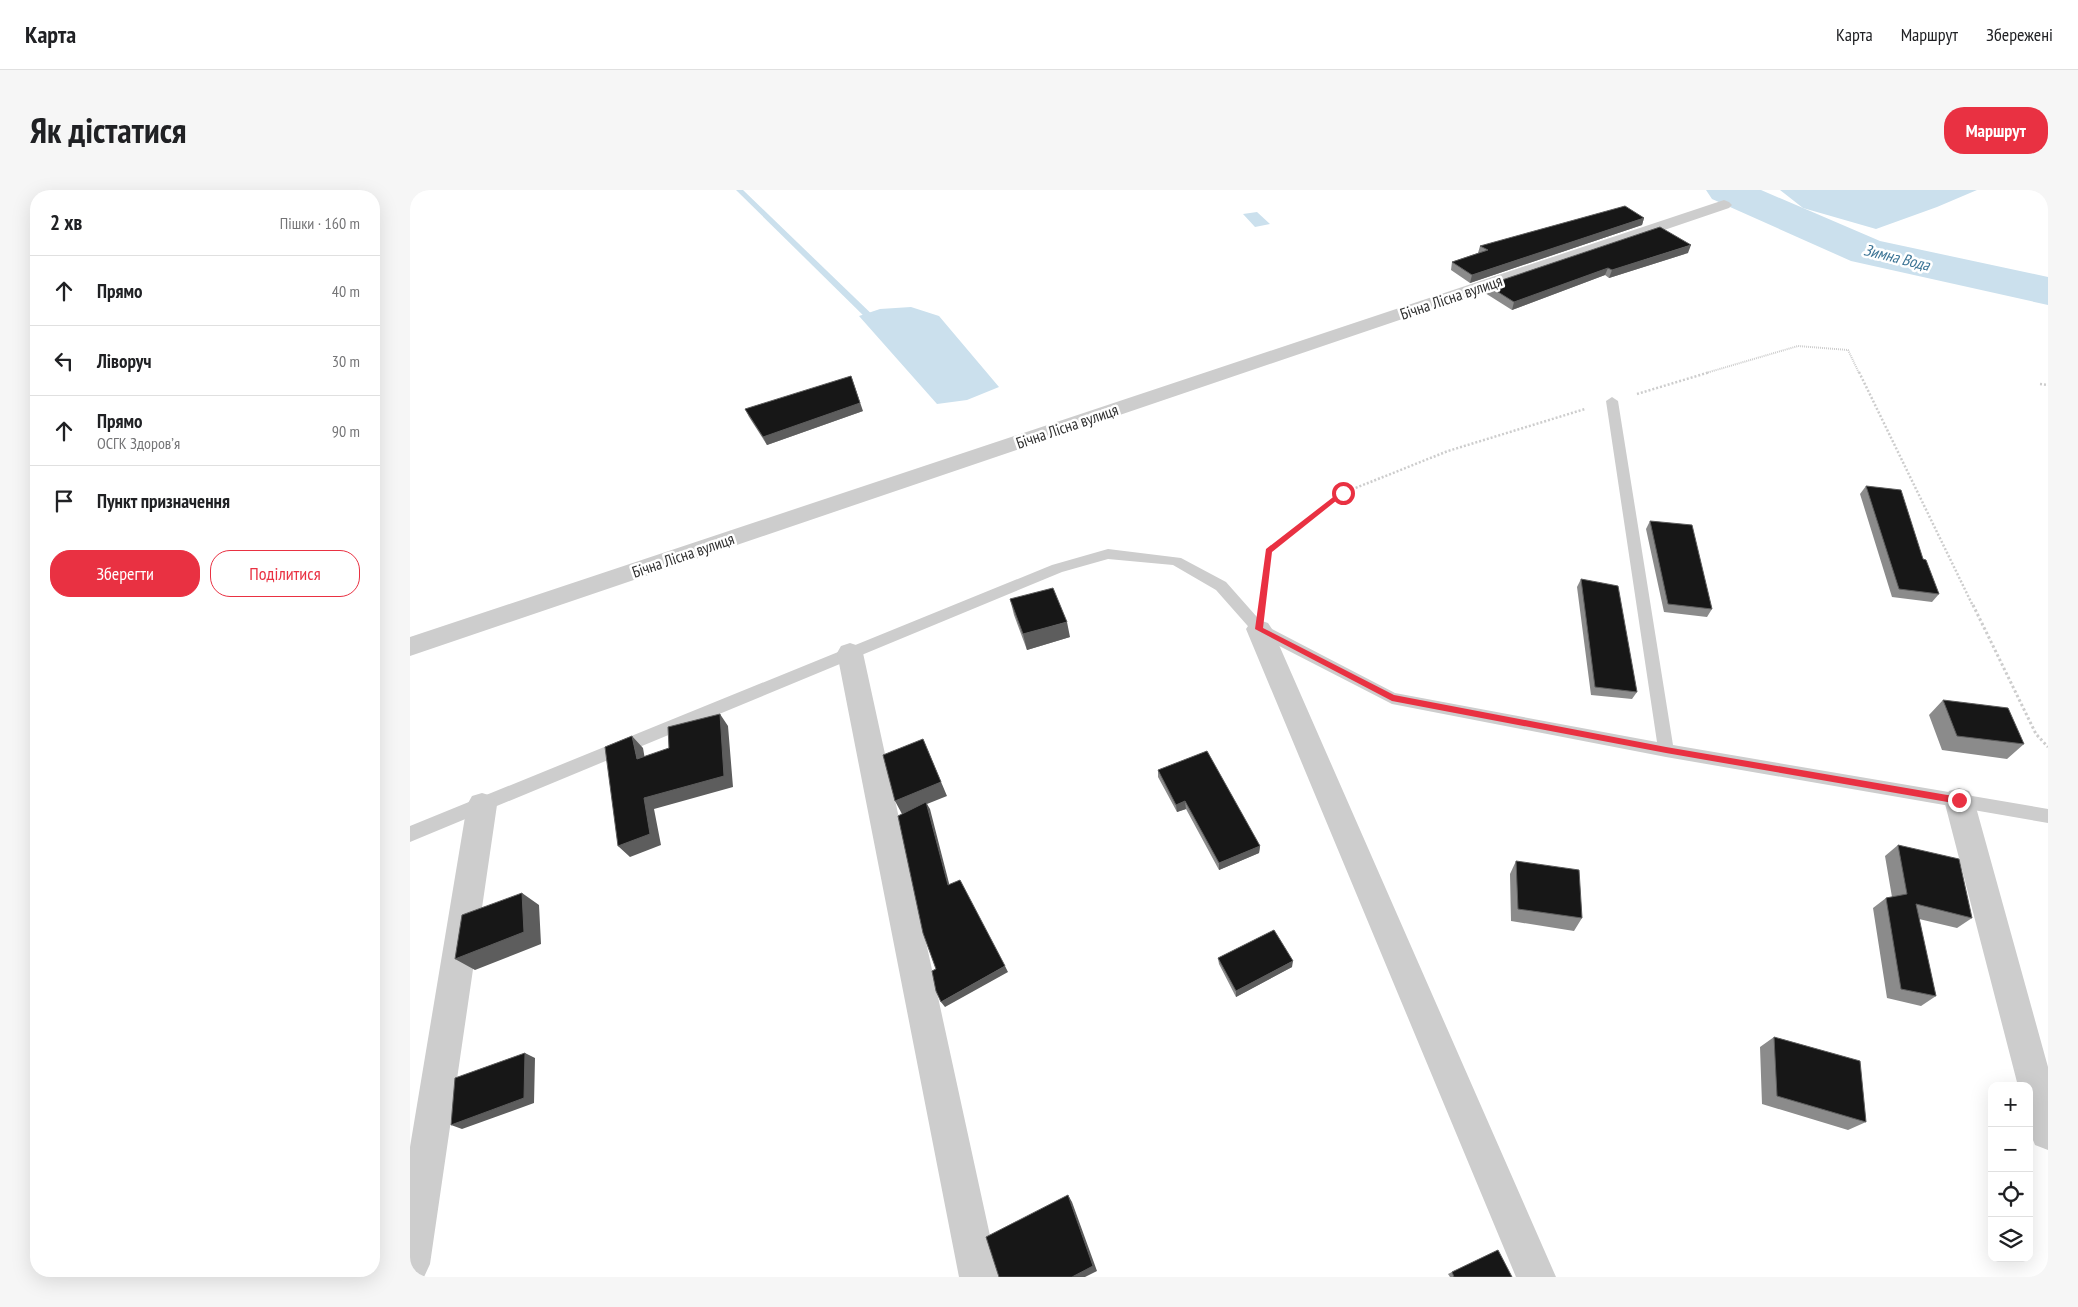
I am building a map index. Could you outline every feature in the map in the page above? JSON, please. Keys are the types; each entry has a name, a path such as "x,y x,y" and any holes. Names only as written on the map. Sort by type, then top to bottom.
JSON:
{"street":[{"name":"Бічна Лісна вулиця","path":"410,647 1724,205"},
{"path":"1259,629 1536,1277"},
{"path":"850,653 979,1277"},
{"path":"1959,800 2048,1132"},
{"path":"410,1264 482,805"}],"lane":[{"path":"1612,401 1666,750"},
{"path":"410,834 1057,568 1108,554 1176,561 1220,586 1259,629 1392,698 1666,750 2048,816"}],"path":[{"path":"1259,629 1269,551 1343,493 1448,451 1798,346 1848,350 2036,734 2048,747"},
{"path":"2040,384 2048,385"}],"water":[{"path":"1780,190 1977,190 1876,229 1803,208"},
{"path":"1257,212 1270,224 1255,227 1243,214"},
{"path":"911,307 939,316 999,387 967,400 937,404 859,316 880,309"}],"building":[{"path":"1625,206 1644,218 1472,275 1452,262 1488,250 1480,246"},
{"path":"1660,227 1691,245 1612,270 1608,268 1514,302 1487,285"},
{"path":"851,376 860,403 763,437 745,409"},
{"path":"1866,486 1901,490 1923,559 1926,560 1939,594 1899,589"},
{"path":"1650,521 1692,525 1712,609 1668,604"},
{"path":"1581,579 1618,586 1637,692 1595,687"},
{"path":"1053,588 1067,622 1023,634 1010,599"},
{"path":"1943,700 2008,708 2024,744 1957,736"},
{"path":"720,714 724,776 644,798 650,834 618,846 605,747 632,736 637,759 669,748 668,727"},
{"path":"923,739 941,782 895,801 883,755"},
{"path":"1207,751 1260,846 1219,863 1185,801 1176,805 1158,770"},
{"path":"926,802 948,885 960,880 1005,966 941,1002 936,991 932,971 936,969 923,933 898,816"},
{"path":"1898,845 1959,859 1972,918 1916,904 1936,996 1901,989 1886,898 1907,894"},
{"path":"1516,861 1579,870 1582,918 1518,909"},
{"path":"522,893 524,932 455,959 462,915"},
{"path":"1274,930 1293,961 1236,991 1218,958"},
{"path":"1774,1037 1860,1061 1866,1122 1777,1096"},
{"path":"525,1053 524,1098 451,1125 455,1078"},
{"path":"1068,1195 1093,1266 1072,1277 999,1277 986,1237"},
{"path":"1498,1250 1512,1277 1454,1277 1452,1272"}],"waterway":[{"path":"739,190 878,325"},
{"name":"Зимна Вода","path":"1726,190 1867,252 2048,291"}],"route":[{"path":"1343,493 1269,551 1259,629 1392,698 1666,750 1959,800"}]}
